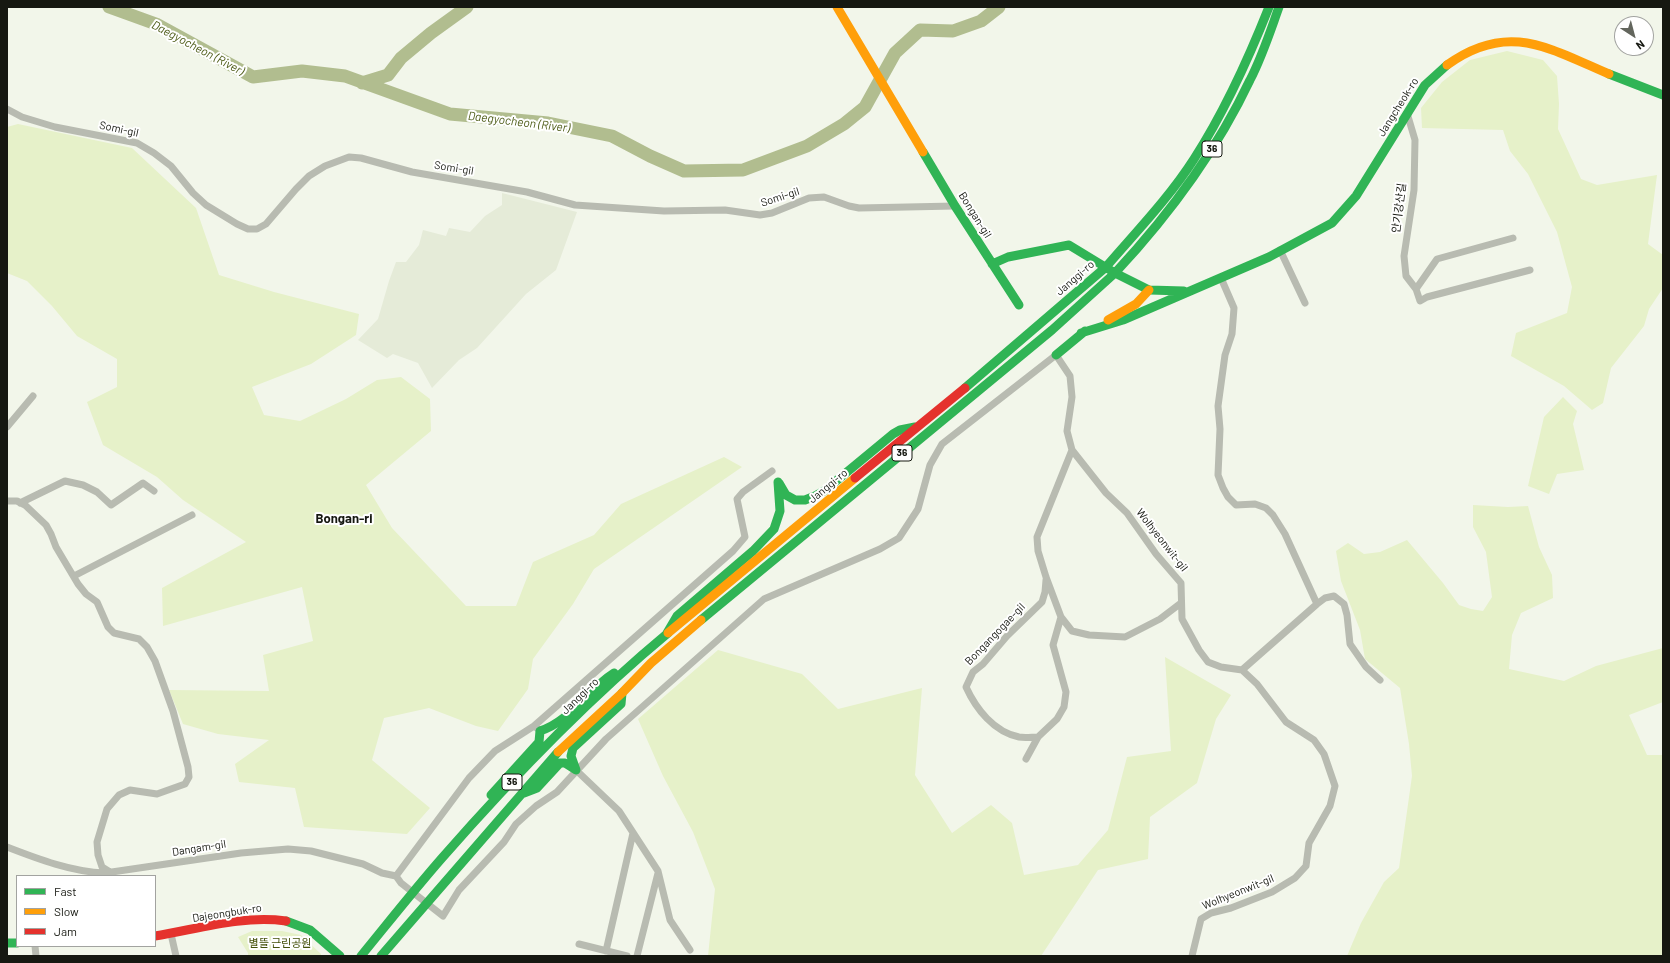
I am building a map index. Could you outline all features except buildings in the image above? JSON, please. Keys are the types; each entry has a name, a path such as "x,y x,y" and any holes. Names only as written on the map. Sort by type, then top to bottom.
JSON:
{"main road":[{"name":"Bongan-gil","path":"837,7 955,206 1019,305"},
{"name":"Janggi-ro","path":"361,956 442,858 555,736 627,667 917,427 1106,267 1168,196 1194,160 1219,118 1245,66 1269,7"},
{"name":"Janggi-ro","path":"381,956 563,747 622,693 651,663 687,631 1052,330 1115,273 1139,247 1175,202 1201,166 1228,123 1254,71 1279,7"},
{"name":"Jangcheok-ro","path":"1081,333 1123,320 1220,278 1321,230 1342,214 1356,196 1372,173 1425,85 1434,74 1474,49 1490,43 1506,41 1546,47 1642,88 1663,94"},
{"path":"992,264 1008,257 1070,245 1115,273 1149,290 1187,291"},
{"path":"1056,355 1081,333 1132,308 1141,301 1149,290"},
{"path":"665,637 677,616 754,551 774,529 780,511 778,482 786,495 792,499 812,498 824,491 893,434 900,430 917,427"},
{"path":"442,858 447,842 539,742 537,728 548,730 558,723 608,676 627,667"},
{"path":"576,770 571,756 573,748 621,704 622,693"},
{"path":"522,793 537,788 560,763 566,763 576,770"},
{"name":"Dajeongbuk-ro","path":"156,936 254,919 288,920 304,926 317,935 340,956"}],"street":[{"name":"Somi-gil","path":"7,109 22,117 55,127 137,143 154,153 171,166 193,193 206,205 248,229 257,228 266,224 309,176 325,166 349,157 361,158 412,172 494,186 575,205 664,211 725,210 760,215 772,213 816,197 824,197 859,208 955,206"},
{"name":"안기강산길","path":"1407,114 1415,140 1414,190 1404,256 1406,276 1416,289 1420,301 1427,297 1530,270"},
{"path":"1416,289 1437,259 1513,238"},
{"path":"1280,250 1305,303"},
{"path":"1220,278 1234,308 1234,318 1232,334 1225,354 1219,399 1220,429 1218,475 1228,497 1236,505 1255,504 1266,508 1273,515 1285,534 1317,604"},
{"path":"772,471 737,499 745,537 733,551 537,728 495,751 469,778 396,876 401,883 443,916 459,890 504,842 516,824 536,806 557,792 606,739 764,599 880,549 899,538 918,509 930,465 942,444 1056,355"},
{"name":"Wolhyeonwit-gil","path":"1056,355 1070,376 1072,397 1067,431 1072,450 1106,493 1127,513 1156,554 1181,583 1182,619 1199,650 1208,662 1221,667 1242,670 1257,684 1286,722 1314,740 1324,754 1335,786 1330,806 1309,842 1306,866 1295,878 1272,892 1231,908 1211,913 1201,919 1192,956"},
{"path":"7,427 33,396"},
{"name":"Bongangogae-gil","path":"1061,617 1038,551 1037,537 1072,450"},
{"path":"20,503 65,481 83,485 97,492 111,505 143,483 154,491"},
{"path":"7,501 20,503 35,513 46,525 56,547 74,576 86,594 97,602 108,627 114,633 139,639 147,646 155,661 166,691 188,767 189,777 185,784 157,794 130,790 119,795 107,809 97,842 102,867 110,872"},
{"path":"74,576 192,515"},
{"name":"Bongangogae-gil","path":"1038,737 1019,737 997,727 978,708 966,686 974,672 988,659 1007,636 1042,602 1045,592 1046,577"},
{"path":"1242,670 1317,604 1325,598 1334,596 1344,604 1347,615 1350,644 1366,667 1380,680"},
{"path":"1061,617 1072,631 1089,635 1125,637 1160,619 1181,603"},
{"path":"1026,759 1038,737 1057,719 1064,707 1066,692 1054,645 1061,617"},
{"path":"576,770 619,811 658,871 670,920 690,950"},
{"path":"606,951 633,833"},
{"name":"Dangam-gil","path":"7,847 71,869 93,873 110,872 242,853 288,849 311,851 363,864 382,873 396,876"},
{"path":"637,956 658,871"},
{"path":"171,934 176,956"},
{"path":"579,944 627,956"}],"shaded area":[{"path":"502,193 577,212 556,270 526,294 477,348 459,360 432,388 418,363 393,354 387,358 358,340 378,319 396,262 406,262 419,245 423,230 446,236 449,228 470,232 485,216 502,205"}],"green space":[{"path":"1507,51 1543,60 1557,76 1559,104 1558,129 1581,179 1597,185 1657,175 1648,244 1663,255 1663,288 1649,309 1644,326 1611,368 1603,403 1592,410 1564,386 1511,356 1516,333 1567,313 1572,287 1557,232 1528,174 1510,151 1503,130 1422,128 1421,108 1442,82 1470,60"},
{"path":"18,124 132,148 196,208 219,275 274,292 359,314 356,335 311,364 252,387 264,415 300,421 346,399 377,380 401,377 430,399 431,431 366,485 392,528 466,606 516,606 533,562 594,535 621,504 724,457 742,467 594,569 573,604 533,659 528,689 498,731 476,726 429,708 384,718 372,760 430,808 407,834 304,827 295,788 239,782 235,764 269,740 218,734 183,724 169,690 269,691 263,655 313,641 302,587 163,626 162,588 246,542 183,500 157,477 103,445 87,402 117,387 117,359 77,336 52,306 27,281 7,273 7,127"},
{"path":"1563,397 1577,411 1573,424 1584,470 1557,474 1549,494 1528,486 1544,417"},
{"path":"1473,505 1508,507 1528,506 1539,547 1552,575 1553,598 1521,613 1512,635 1509,669 1564,681 1596,666 1663,648 1663,702 1629,715 1647,755 1663,755 1663,956 1347,956 1361,923 1384,882 1399,868 1412,776 1409,744 1400,688 1365,659 1360,630 1341,581 1336,551 1348,543 1364,554 1380,552 1407,540 1443,583 1459,605 1483,611 1492,597 1486,552 1473,527"},
{"path":"718,650 802,674 838,709 922,688 915,775 952,833 991,805 1012,823 1024,875 1078,865 1108,830 1127,757 1171,751 1165,657 1231,695 1216,719 1197,783 1150,817 1148,859 1098,870 1041,956 708,956 715,889 693,832 663,776 638,719"},
{"name":"별뜰 근린공원","path":"252,931 282,931 301,935 321,954 321,956 248,956 248,953 238,937"}],"waterway":[{"name":"Daegyocheon (River)","path":"109,7 156,24 253,77 302,71 345,76 450,114 548,123 612,136 650,156 684,171 743,170 807,146 844,124 865,107 895,53 920,30 953,31 981,21 999,7"},
{"path":"362,83 388,75 401,58 431,33 467,7"}],"traffic: fast":[{"path":"1106,267 1163,201 1194,159 1216,122 1235,85 1269,7"},
{"path":"1115,273 1154,228 1190,182 1207,157 1237,107 1266,44 1279,7"},
{"path":"1081,333 1123,320 1269,257 1332,223 1356,196 1425,85 1447,65"},
{"path":"1609,74 1663,95"},
{"path":"923,152 955,206 1019,305"},
{"path":"992,264 1008,257 1069,245 1115,273 1149,290 1184,291"},
{"path":"965,388 1106,267"},
{"path":"701,620 1052,330 1115,273"},
{"path":"1056,355 1085,331"},
{"path":"779,483 786,495 795,500 805,500 815,496 824,491 893,434 900,430 915,427"},
{"path":"667,633 677,616 753,551 774,529 780,511 778,482"},
{"path":"361,956 442,858 550,741 608,686 668,633"},
{"path":"491,795 539,742 540,731 551,726 570,713 595,688 614,673"},
{"path":"576,770 571,756 573,748 621,704 622,693"},
{"path":"381,956 558,752"},
{"path":"524,793 537,788 560,763 565,763 576,770"},
{"path":"286,921 310,930 340,956"},
{"path":"7,943 16,943"}],"traffic: slow":[{"path":"837,7 923,152"},
{"path":"1447,65 1469,52 1489,44 1509,42 1528,43 1567,55 1609,74"},
{"path":"1108,320 1136,304 1149,290"},
{"path":"668,633 855,478"},
{"path":"558,752 622,693 651,663 701,620"}],"traffic: jam":[{"path":"855,478 965,388"},
{"path":"156,936 237,921 286,921"}],"district":[{"name":"Bongan-ri","path":"344,519"}]}
